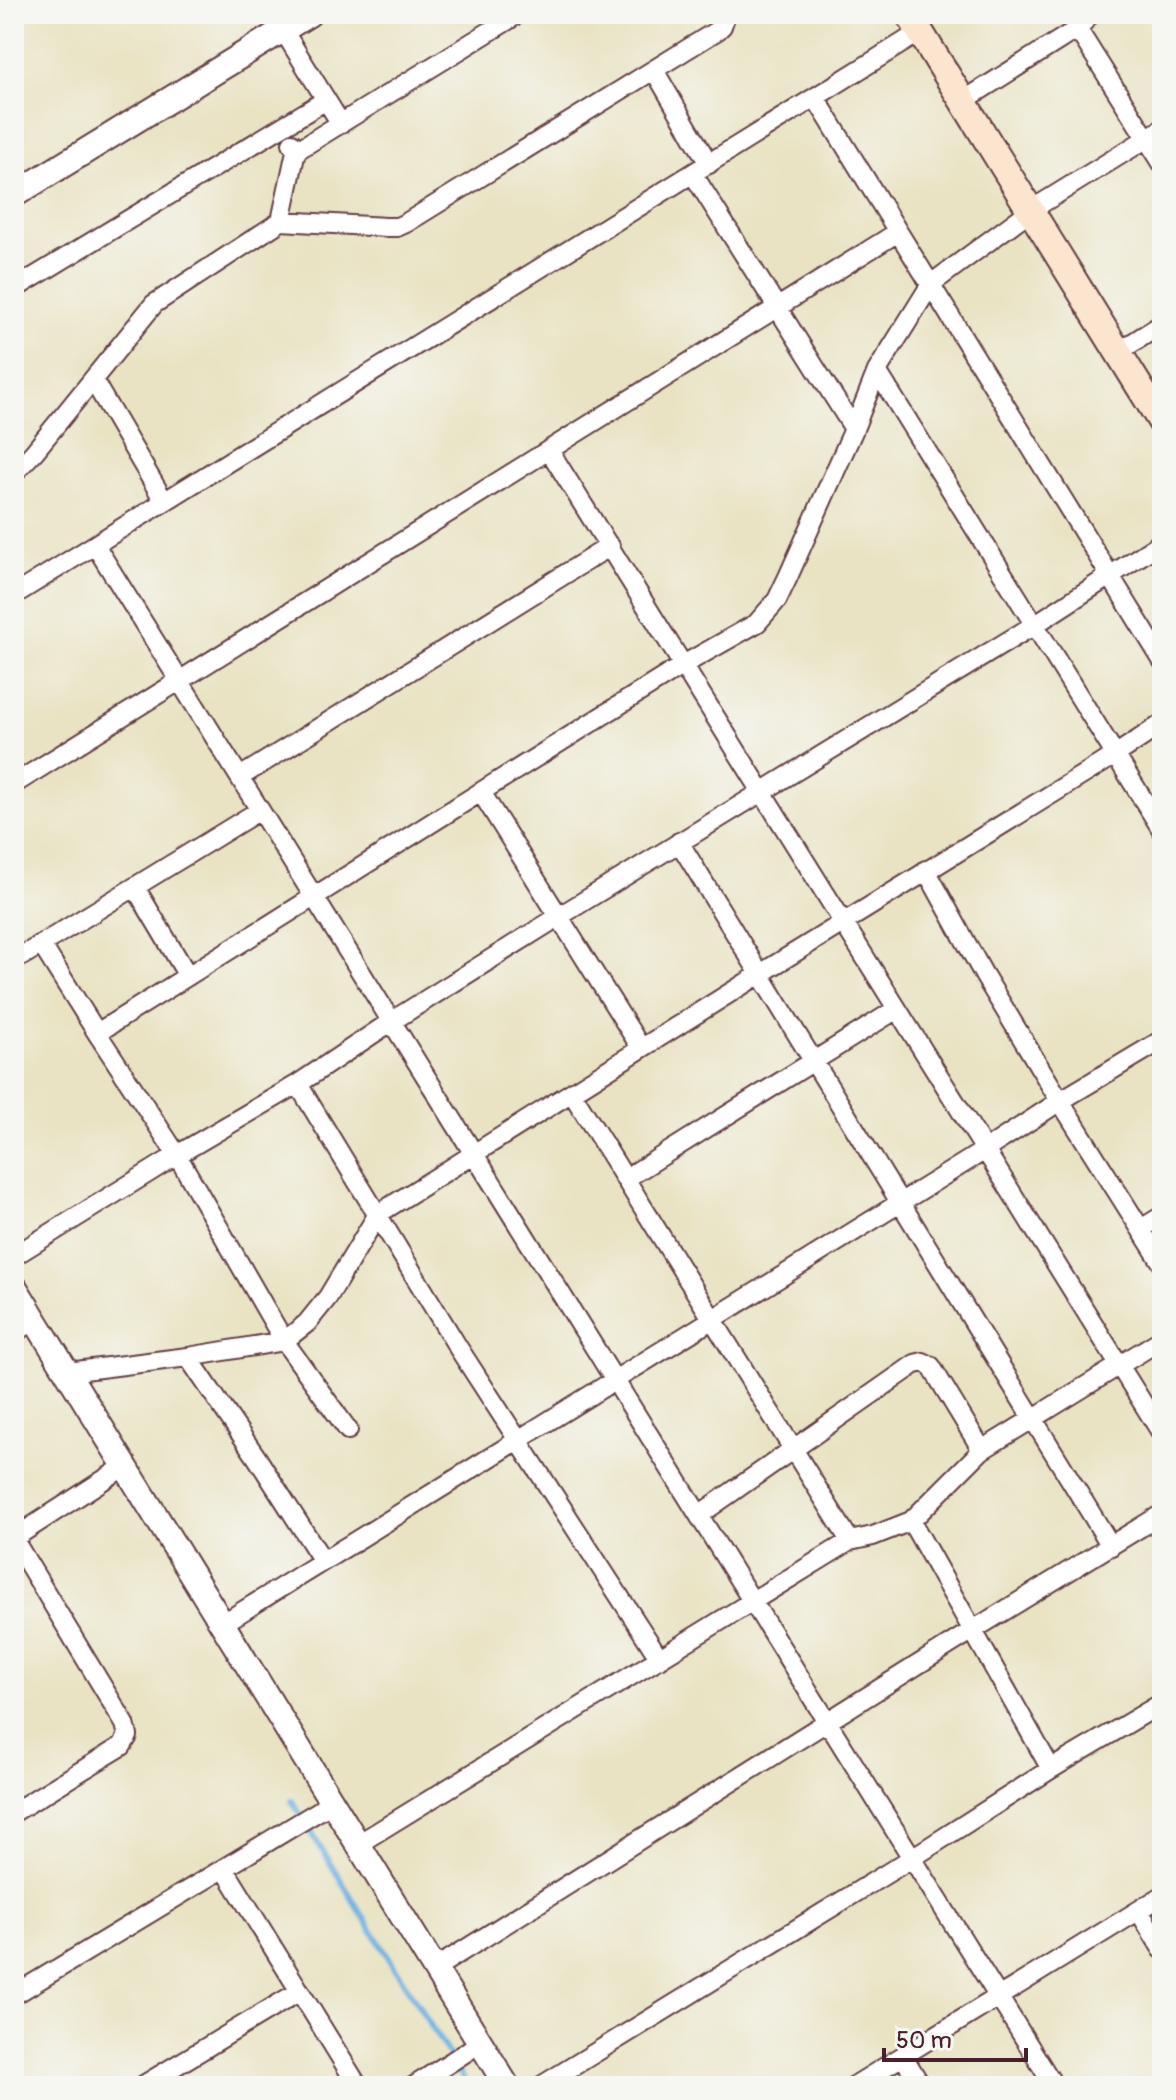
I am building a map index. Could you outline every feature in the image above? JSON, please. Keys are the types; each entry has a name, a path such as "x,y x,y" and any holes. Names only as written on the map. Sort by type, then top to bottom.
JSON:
{"main road":[{"path":"914,23 1162,423"}],"street":[{"path":"14,195 309,14"},
{"path":"296,151 518,14"},
{"path":"14,473 154,304 281,221 386,227 406,223 718,30 726,14"},
{"path":"963,101 1073,22 1091,14"},
{"path":"1073,22 1155,134 1162,163"},
{"path":"14,595 815,97 914,23"},
{"path":"283,30 341,124"},
{"path":"654,70 701,169 777,307 854,429"},
{"path":"815,97 1162,660"},
{"path":"14,289 326,100"},
{"path":"281,221 296,151 284,126"},
{"path":"97,1033 683,665 757,623 777,600 877,371 931,284 1031,210 1155,134"},
{"path":"14,784 898,232"},
{"path":"1118,352 1162,324"},
{"path":"877,371 1162,830"},
{"path":"93,380 164,501"},
{"path":"549,450 1162,1434"},
{"path":"14,1256 298,1084 392,1021 1034,625 1162,542"},
{"path":"95,545 1054,2086"},
{"path":"240,777 610,546"},
{"path":"68,1372 284,1341 307,1323 328,1297 378,1214 1162,724"},
{"path":"481,792 641,1048"},
{"path":"14,961 260,810"},
{"path":"679,842 1111,1546"},
{"path":"926,870 984,975 1162,1263"},
{"path":"135,887 188,976"},
{"path":"41,944 177,1155 284,1341 348,1430"},
{"path":"625,1179 897,1009"},
{"path":"222,1624 1162,1040"},
{"path":"298,1084 459,1349 660,1659"},
{"path":"572,1093 850,1541"},
{"path":"1141,1229 1162,1216"},
{"path":"14,1286 507,2086"},
{"path":"14,1333 35,1320"},
{"path":"358,1844 850,1541 873,1536 911,1521 982,1450 1162,1339"},
{"path":"188,1357 323,1561"},
{"path":"699,1515 792,1448 915,1364 923,1362 931,1366 982,1450"},
{"path":"14,1812 122,1746 128,1736 125,1724 14,1539 125,1466"},
{"path":"434,1969 1162,1514"},
{"path":"911,1521 1051,1769"},
{"path":"541,2086 1162,1703"},
{"path":"14,1995 332,1803"},
{"path":"224,1868 358,2086"},
{"path":"854,2086 1162,1896"},
{"path":"1139,1911 1162,1949"},
{"path":"142,2086 300,1991"},
{"path":"414,2086 480,2043"},
{"path":"903,2056 921,2086"}],"waterway":[{"path":"292,1801 468,2086"}]}
